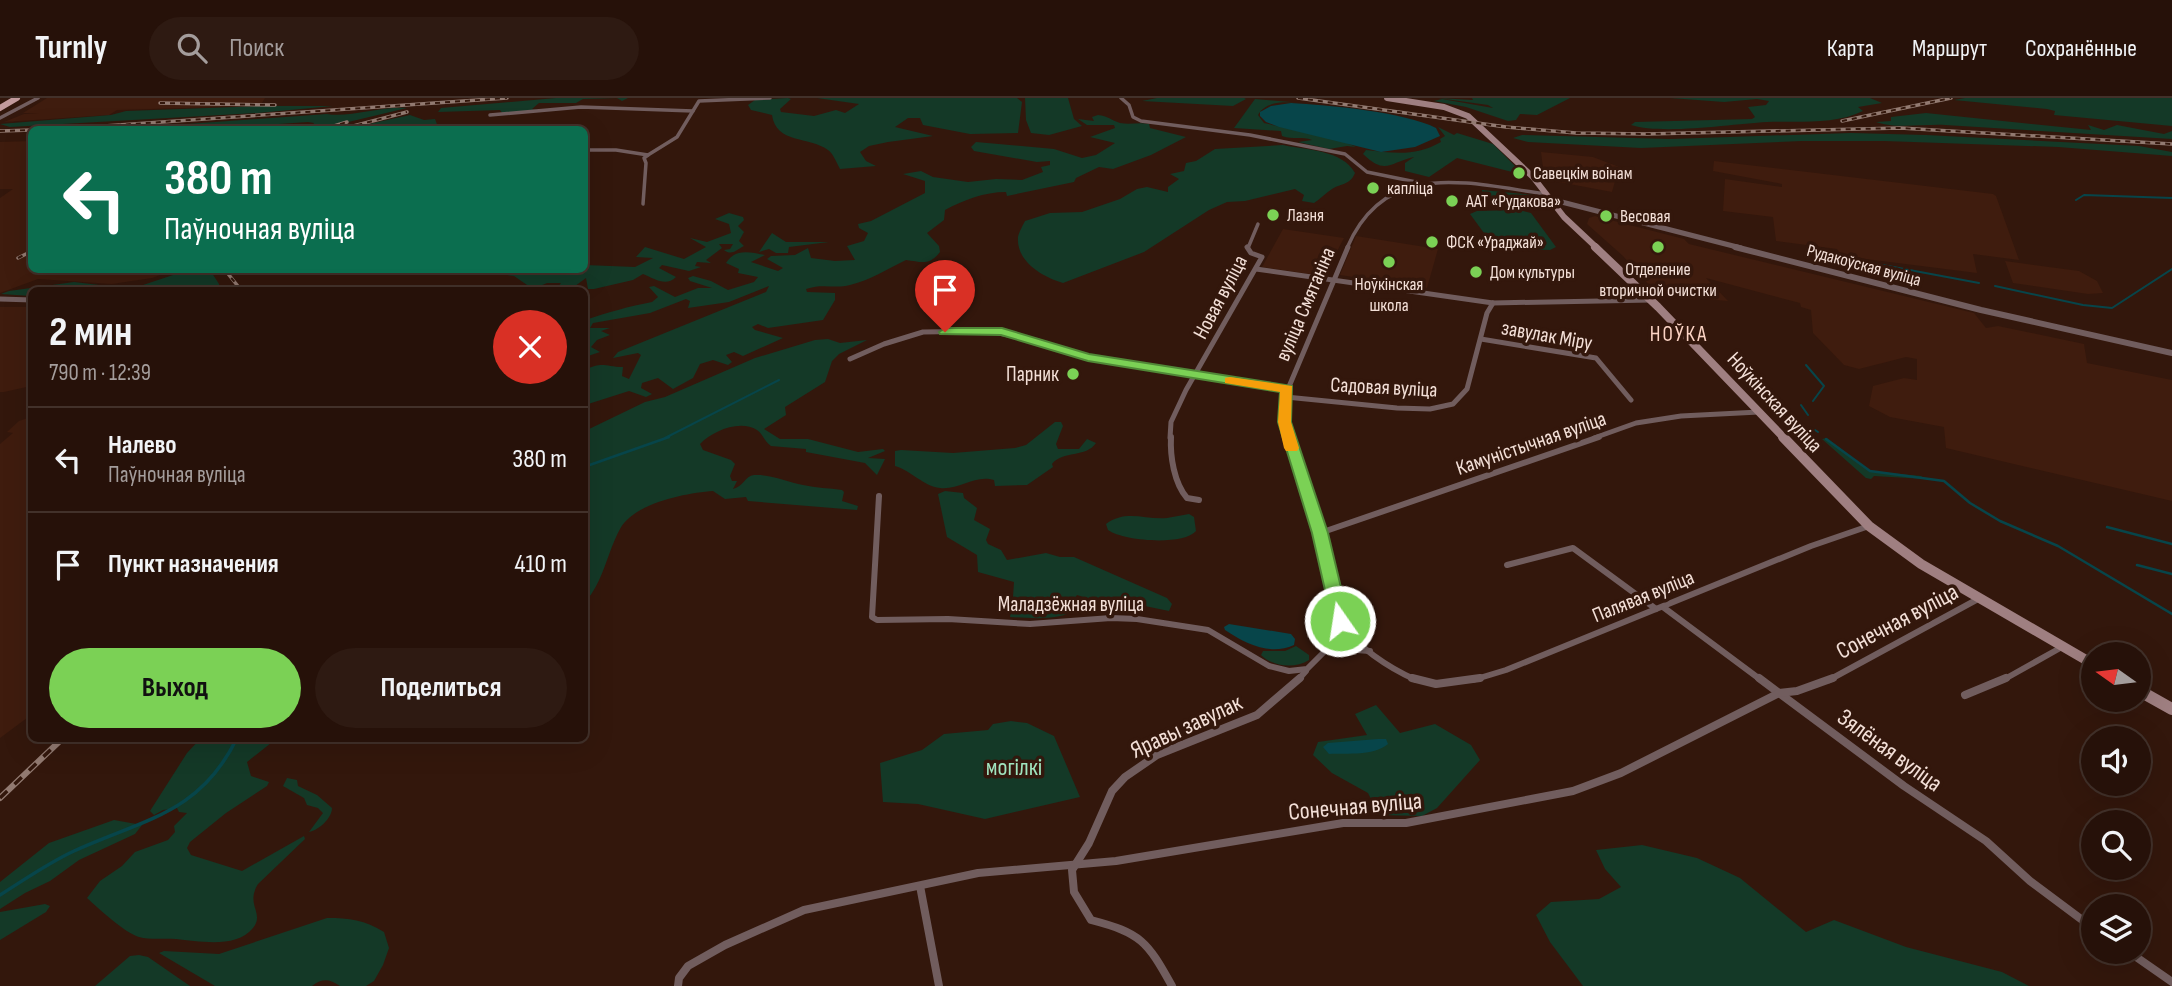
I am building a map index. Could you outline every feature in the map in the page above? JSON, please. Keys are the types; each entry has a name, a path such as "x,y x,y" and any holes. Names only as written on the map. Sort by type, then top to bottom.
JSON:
{"main road":[{"path":"0,105 9,98"},
{"path":"0,105 17,98"},
{"name":"Ноўкінская вуліца","path":"1387,98 1444,107 1465,114 1533,177 1573,226 1651,300 1869,526 1897,549 2081,657"},
{"path":"2151,697 2172,709"}],"street":[{"path":"0,118 38,98"},
{"path":"643,204 646,163 644,158 677,137 696,102 704,99 770,98"},
{"path":"1121,98 1129,104 1133,117 1141,121 1250,135 1345,154 1367,172 1418,183"},
{"path":"490,115 587,108 693,111"},
{"path":"588,150 616,150 648,155"},
{"name":"вуліца Смятаніна","path":"1340,621 1320,533 1284,422 1287,389 1364,216 1391,196 1418,183 1548,197"},
{"name":"Рудакоўская вуліца","path":"1548,197 1982,310 2172,353"},
{"name":"Новая вуліца","path":"1199,500 1187,498 1182,492 1170,452 1171,422 1262,257 1248,250 1247,243 1258,224"},
{"path":"1256,268 1493,303 1651,300"},
{"path":"0,299 28,300"},
{"name":"Садовая вуліца","path":"1286,397 1397,408 1444,407 1459,400 1467,389 1487,313 1493,303"},
{"path":"850,359 884,344 923,332 989,331 1038,341 1088,357 1287,389"},
{"name":"завулак Міру","path":"1481,339 1596,358 1631,400"},
{"name":"Камуністычная вуліца","path":"1320,533 1636,423 1682,416 1759,412"},
{"name":"Маладзёжная вуліца","path":"879,496 872,617 877,620 948,619 1030,624 1111,618 1137,619 1208,630 1269,666 1289,671 1307,669"},
{"name":"Палявая вуліца","path":"1371,652 1409,678 1428,685 1444,687 1479,680 1811,546 1869,526"},
{"name":"Зялёная вуліца","path":"1507,565 1573,548 1779,693 1904,786 1986,841 2030,881 2081,919"},
{"name":"Сонечная вуліца","path":"678,986 679,978 688,966 725,945 804,910 978,873 1116,861 1343,823 1406,823 1573,791 1621,773 1779,693 1796,692 1839,675 1889,649 1932,622 1979,599"},
{"path":"1307,669 1328,648 1340,621"},
{"path":"1340,621 1346,631 1371,652"},
{"path":"1965,695 2019,673 2062,647"},
{"path":"1328,648 1371,652"},
{"name":"Яравы завулак","path":"1074,863 1090,841 1096,819 1111,791 1122,779 1158,755 1252,718 1283,695 1307,669"},
{"path":"1074,863 1070,879 1077,900 1091,920 1130,930 1150,945 1172,986"},
{"path":"919,886 939,986"},
{"path":"2146,964 2172,982"}],"shaded area":[{"path":"47,98 265,98 260,106 117,110 109,115 4,122 24,114 39,113 23,113"},
{"path":"28,141 28,273 165,273 152,278 112,284 38,279 0,293 0,198 13,189 0,189 0,142"},
{"path":"1541,152 1593,157 1619,167 1612,192 1548,180 1552,171 1543,168"},
{"path":"1714,161 1993,194 2019,260 1973,254 1977,273 1842,256 1837,249 1776,241 1773,217 1723,211 1725,179 1782,187 1782,184 1713,171"},
{"path":"1595,216 1684,239 1689,244 1974,313 1986,328 1998,326 2084,344 2087,363 2172,380 2172,501 1946,448 1944,427 1890,417 1869,406 1873,386 1904,378 1917,380 1917,359 1906,357 1859,369 1844,365 1813,333 1811,310 1801,307 1800,303 1706,278 1728,301 1657,295 1655,287 1650,286 1623,256 1587,224 1589,218"},
{"path":"1283,229 1344,238 1324,276 1262,267"},
{"name":"Ноўкінская школа","path":"1356,236 1438,249 1427,288 1340,275"},
{"path":"2005,261 2079,271 2097,281 2103,293 2088,294 2013,283"},
{"path":"0,307 28,307 28,387 0,392"},
{"path":"28,418 28,717 0,738 0,444 13,433 7,432 19,421"}],"green space":[{"path":"556,98 617,98 583,99 576,103 539,103 532,109 536,110 503,114 500,110 438,112 441,108"},
{"path":"817,98 1017,98 1022,102 1018,133 970,134 923,125 920,118 908,118 895,127 933,136 869,146 860,152 866,161 876,166 840,169 828,150 786,135 775,124 772,115 751,110 748,105 755,100 791,99 780,109 781,112 814,116 836,110 845,113 859,104"},
{"path":"1025,98 1068,98 1074,119 1082,126 1049,135 1031,133 1026,120"},
{"path":"1157,98 1246,99 1233,106 1142,101"},
{"path":"1438,98 1570,98 1537,115 1520,114 1516,120 1508,121 1466,107 1434,101 1442,99 1493,108 1488,105"},
{"path":"1670,98 1870,98 1882,103 1858,107 1863,111 1828,120 1679,129 1631,125 1635,122 1752,119 1755,117 1748,107 1766,105 1769,101 1757,99 1724,102"},
{"path":"2172,98 2172,126 2054,115 2055,111 2047,109 1954,100"},
{"path":"1255,99 1302,103 1271,104 1258,115 1264,123 1342,141 1356,147 1329,149 1298,142 1312,140 1305,138 1282,136 1281,131 1234,128"},
{"path":"333,106 258,113 10,127 0,124 111,115 126,111"},
{"path":"407,108 332,126 312,126 314,123 308,122 250,126 169,126 335,115"},
{"path":"1926,113 2091,130 2088,125 2104,130 2117,125 2164,134 2172,131 2172,139 1876,122 1891,121 1891,117"},
{"path":"410,115 424,120 435,119 438,126 360,126"},
{"path":"1098,115 1120,123 1149,124 1150,128 1186,137 1151,155 1113,169 1099,167 1076,178 1074,182 1007,196 1006,192 990,193 959,203 945,210 944,220 927,233 939,246 940,252 932,259 925,262 906,260 850,285 806,289 807,292 835,293 835,300 823,320 768,328 758,324 752,327 783,338 743,356 734,352 726,355 732,362 728,365 713,360 700,364 693,378 673,389 658,378 642,383 641,388 652,394 646,397 629,391 588,404 588,368 600,365 623,367 622,376 629,379 641,355 638,353 613,358 618,352 766,292 769,286 729,302 688,308 690,301 686,299 650,313 593,323 590,328 610,328 601,331 610,335 597,340 591,347 600,352 588,356 588,319 652,302 658,297 649,287 654,286 675,297 698,288 712,288 690,281 688,278 693,276 728,290 754,282 758,277 738,273 739,269 726,263 738,253 765,255 751,262 778,271 783,268 767,259 771,256 795,255 808,248 811,258 855,260 847,246 864,241 868,233 859,228 858,224 871,221 925,193 925,181 903,174 921,171 933,177 968,182 1022,180 1043,172 1041,167 1050,165 1050,161 1037,162 974,151 971,147 976,142 1054,149 1082,158 1096,155 1115,143 1090,137 1115,128 1114,125 1087,125 1078,119 1094,121 1092,117"},
{"path":"1438,127 1454,135 1457,133 1493,144 1524,175 1457,158 1429,177 1405,171 1405,163 1414,157 1383,166 1363,154 1366,150 1404,153 1431,147 1441,142 1440,139 1445,136"},
{"path":"1851,133 2139,146 2172,152 2172,156 2058,147 1884,141 1802,141 1641,148 1528,142 1513,138 1522,135 1670,139"},
{"path":"1283,145 1333,155 1349,165 1355,173 1348,182 1332,189 1314,203 1302,201 1304,195 1295,189 1245,201 1227,202 1209,210 1144,252 1063,283 1039,272 1021,254 1018,237 1025,221 1050,213 1082,212 1120,199 1137,189 1147,187 1168,192 1168,187 1179,179 1170,174 1184,171 1186,163 1196,161 1215,149"},
{"path":"1482,190 1534,195 1545,202 1505,204 1482,196"},
{"path":"1519,210 1531,213 1556,247 1550,250 1495,248 1470,214 1477,211"},
{"path":"729,213 743,217 744,220 738,226 744,232 739,241 744,246 729,252 724,250 730,249 733,244 719,244 722,248 706,260 711,263 697,262 695,266 701,267 689,271 662,265 659,268 676,277 672,280 660,281 643,274 633,280 588,289 586,278 574,287 558,287 561,283 547,283 530,287 514,276 507,275 588,273 588,265 635,267 653,258 636,257 645,247 684,259 706,247 690,238 707,242 731,233 729,224 715,219"},
{"path":"772,233 786,242 829,242 789,247 788,253 776,253 769,249 759,252"},
{"path":"179,273 212,273 219,287 116,287 143,285"},
{"path":"74,282 116,287 38,287"},
{"path":"28,288 28,296 1,294"},
{"path":"828,339 840,343 867,340 839,354 832,361 825,382 785,407 786,415 764,429 780,439 808,439 858,452 883,449 885,451 868,458 885,459 877,475 865,463 806,452 806,449 771,446 759,432 750,427 727,428 700,444 703,450 735,464 730,476 732,481 737,481 733,489 751,476 766,476 808,486 842,490 842,501 858,506 857,510 748,501 746,497 725,499 713,491 662,501 637,512 620,529 601,577 588,598 588,430 645,402 665,397 755,358 815,340"},
{"path":"1055,422 1061,422 1063,426 1056,444 1058,449 1079,449 1087,439 1096,443 1086,451 1057,460 1052,464 1053,467 1027,485 995,486 994,480 980,479 940,488 895,466 895,451 901,450 953,453 1026,445"},
{"path":"1827,438 1870,471 1921,476 1925,479 1874,476 1871,479 1866,478 1822,439"},
{"path":"945,491 963,493 964,498 977,508 974,520 990,529 986,540 988,544 1001,550 1007,560 1046,553 1074,557 1167,598 1172,604 1169,611 1125,605 1105,599 1096,601 1077,595 1073,601 1076,610 1069,614 1044,618 1010,617 1011,612 1018,611 1019,607 1013,597 1014,582 978,572 977,555 947,537 938,494"},
{"path":"1189,514 1194,517 1196,531 1179,539 1126,537 1108,530 1106,524 1128,516 1167,518"},
{"path":"1296,646 1309,655 1309,660 1297,665 1284,665 1261,655 1263,651 1285,651"},
{"path":"1376,705 1400,733 1435,724 1471,745 1480,760 1437,808 1422,816 1379,815 1368,793 1332,773 1313,755 1318,742 1367,735 1355,714"},
{"name":"могілкі","path":"1011,721 1027,723 1054,736 1080,797 985,819 918,804 883,802 880,763 922,750 944,734 988,730 993,724"},
{"path":"197,742 272,742 247,762 251,776 269,782 267,786 226,813 190,842 187,848 191,855 242,871 304,836 305,839 258,884 253,898 256,923 246,935 237,939 206,942 139,937 119,926 87,898 100,881 122,866 135,852 168,840 175,832 174,826 187,813 179,812 177,808 163,810 154,815 150,811 187,753"},
{"path":"287,778 297,780 298,786 317,795 332,808 327,819 317,829 309,832 323,813 318,808 307,805 304,798 283,786"},
{"path":"114,820 142,825 135,834 79,860 50,881 0,909 0,882 49,843"},
{"path":"1642,845 1697,858 1740,878 1806,932 1834,920 1906,947 2002,972 2029,986 1583,986 1550,942 1536,915 1551,902 1599,899 1621,887 1605,869 1596,850"},
{"path":"45,904 50,906 46,912 0,940 0,912"},
{"path":"327,918 357,920 384,932 389,948 374,981 366,986 340,986 326,980 312,986 215,986 159,953 219,954"},
{"path":"130,956 148,957 190,986 95,986"}],"water":[{"path":"1291,103 1405,118 1436,128 1440,136 1415,147 1381,152 1279,127 1266,122 1260,116 1260,112 1271,106"},
{"path":"1229,624 1291,634 1295,639 1294,645 1276,649 1258,647 1225,630 1224,627"},
{"path":"1386,739 1388,744 1368,752 1329,754 1323,747 1328,743"}],"waterway":[{"path":"2076,200 2084,195 2172,198"},
{"path":"1824,254 1979,283"},
{"path":"1995,286 2083,305 2112,308 2172,269"},
{"path":"1806,365 1824,386 1813,401"},
{"path":"665,438 779,380"},
{"path":"1801,405 1808,415"},
{"path":"588,466 669,437"},
{"path":"1826,439 1870,471 1944,481 1970,503 2000,521 2058,546 2172,614"},
{"path":"2107,527 2172,544"},
{"path":"2137,565 2172,574"},
{"path":"0,895 64,856 147,821 188,799 206,783 235,742"}],"railway":[{"path":"104,126 507,98"},
{"path":"1298,98 1506,127 1576,133 1900,128 2172,144"},
{"path":"1842,121 1951,98"},
{"path":"160,103 275,105"},
{"path":"353,126 407,112"},
{"path":"334,126 347,122"},
{"path":"0,131 28,130"},
{"path":"18,258 28,253"},
{"path":"227,273 239,287"},
{"path":"0,798 59,742"}],"slow traffic":[{"path":"1230,381 1287,389 1284,422 1291,448"}],"place":[{"name":"Савецкім воінам","path":"1519,173"},
{"name":"капліца","path":"1373,188"},
{"name":"ААТ «Рудакова»","path":"1452,201"},
{"name":"Лазня","path":"1273,215"},
{"name":"Весовая","path":"1606,216"},
{"name":"ФСК «Ураджай»","path":"1432,242"},
{"name":"Отделение вторичной очистки","path":"1658,247"},
{"name":"Ноўкінская школа","path":"1389,262"},
{"name":"Дом культуры","path":"1476,272"},
{"name":"Парник","path":"1073,374"}],"district":[{"name":"НОЎКА","path":"1679,334"}],"route":[{"path":"945,332 1002,332 1088,357 1287,389 1284,422 1320,533 1340,621"}]}
